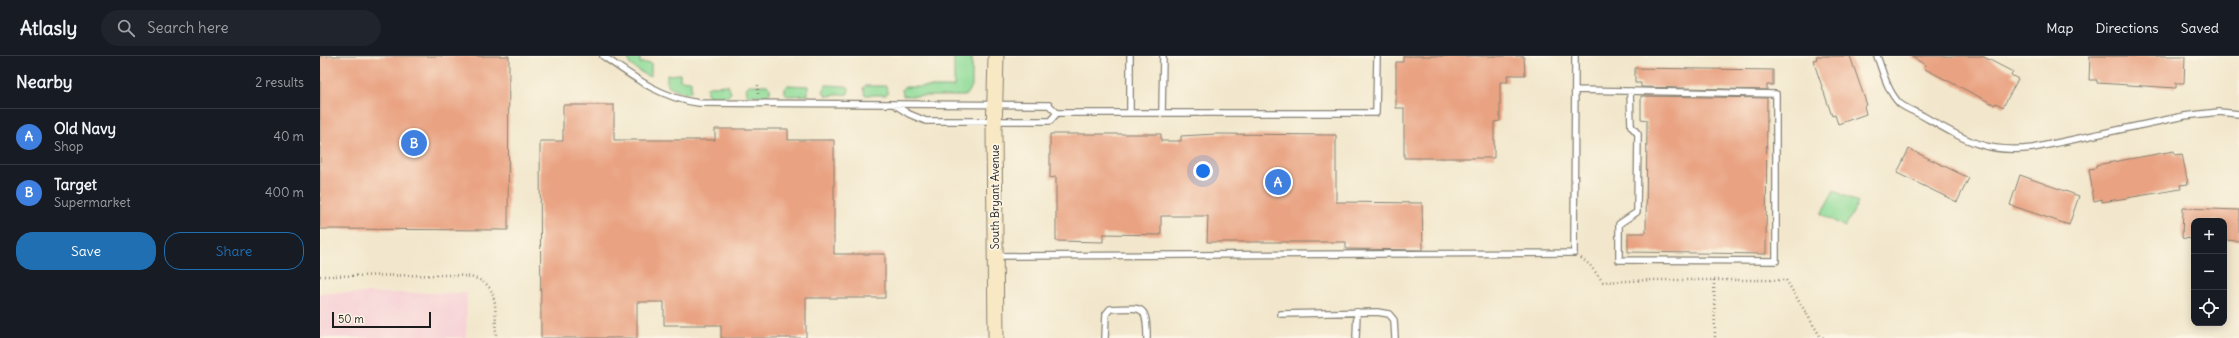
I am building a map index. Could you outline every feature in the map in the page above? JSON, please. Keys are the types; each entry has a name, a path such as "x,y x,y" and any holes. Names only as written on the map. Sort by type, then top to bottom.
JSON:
{"main road":[{"name":"South Bryant Avenue","path":"996,56 996,338"}],"lane":[{"path":"602,56 645,85 680,101 707,104 895,105 996,113 1050,121 1057,113"},
{"path":"1130,56 1130,113"},
{"path":"1162,113 1163,56"},
{"path":"895,105 909,114 926,121 1049,105 1057,113 1376,113 1377,56"},
{"path":"995,256 1574,253 1575,56"},
{"path":"1877,56 1888,89 1900,104 1968,142 1991,148 2019,150 2184,116 2219,112 2239,114"},
{"path":"1576,90 1630,91 1776,94 1776,261 1619,260 1619,224 1637,212 1638,134 1631,126 1630,91"},
{"path":"1105,338 1106,314 1110,309 1139,308 1145,313 1147,318 1147,338"},
{"path":"1356,338 1357,312"},
{"path":"1281,314 1357,312 1389,314 1394,320 1395,338"}],"path":[{"path":"758,85 758,96"},
{"path":"1574,253 1590,265 1603,282 1786,280 1820,336 1824,338"},
{"path":"320,276 448,274 470,275 479,278 486,284 494,297 496,338"},
{"path":"1714,280 1714,338"}],"shaded area":[{"path":"320,293 467,293 466,338 320,338"}],"green space":[{"path":"628,56 640,56 640,63 651,63 651,76 647,76 630,65"},
{"path":"954,56 972,56 972,86 965,96 903,96 902,89 905,87 954,87"},
{"path":"680,74 680,80 691,81 691,91 689,93 685,93 667,85 667,75"},
{"path":"728,85 731,93 728,96 709,96 707,93 707,88 709,86"},
{"path":"749,85 767,85 770,88 770,93 767,96 747,95 746,88"},
{"path":"788,85 808,86 808,95 788,96 785,93 785,88"},
{"path":"826,85 846,86 849,88 848,94 827,96 823,92"},
{"path":"865,86 886,86 888,93 886,95 865,95 863,88"},
{"path":"1834,190 1858,203 1845,227 1821,214"}],"building":[{"path":"320,56 509,56 508,230 320,229"},
{"path":"1403,56 1524,56 1525,75 1507,75 1508,82 1500,82 1500,121 1494,122 1494,158 1404,158 1404,108 1396,108 1396,62 1403,62"},
{"path":"1816,56 1850,56 1867,105 1864,106 1866,114 1838,124 1835,115 1832,116 1813,60 1817,59"},
{"path":"1910,56 1982,56 2013,72 2011,75 2018,79 2003,107 1996,103 1995,105 1925,69 1926,65"},
{"path":"2090,56 2185,56 2184,83 2176,83 2176,88 2097,83 2097,80 2089,80"},
{"path":"1635,68 1773,70 1773,85 1767,85 1767,90 1641,87 1641,83 1635,83"},
{"path":"1641,96 1767,98 1766,254 1628,252 1628,233 1646,233 1647,120 1641,119"},
{"path":"563,105 614,105 614,140 715,140 715,129 788,129 788,140 834,140 834,254 885,254 885,298 806,298 806,338 721,338 721,325 664,325 664,302 637,302 637,338 541,338 540,141 563,141"},
{"path":"1050,134 1161,134 1161,141 1181,141 1181,136 1215,134 1336,135 1336,202 1422,203 1423,250 1346,249 1346,242 1207,242 1208,216 1161,216 1161,235 1103,234 1103,242 1056,241 1056,177 1050,178"},
{"path":"1909,149 1969,178 1957,202 1897,173"},
{"path":"2174,151 2175,155 2182,154 2188,184 2180,185 2181,189 2102,202 2102,199 2094,201 2089,169 2096,168 2096,165"},
{"path":"2020,175 2079,196 2069,225 2010,205"},
{"path":"2183,208 2239,210 2239,241 2227,240 2227,218 2191,218 2191,239 2182,238"}],"place":[{"name":"Target","path":"414,143"},
{"name":"Old Navy","path":"1278,182"}]}
